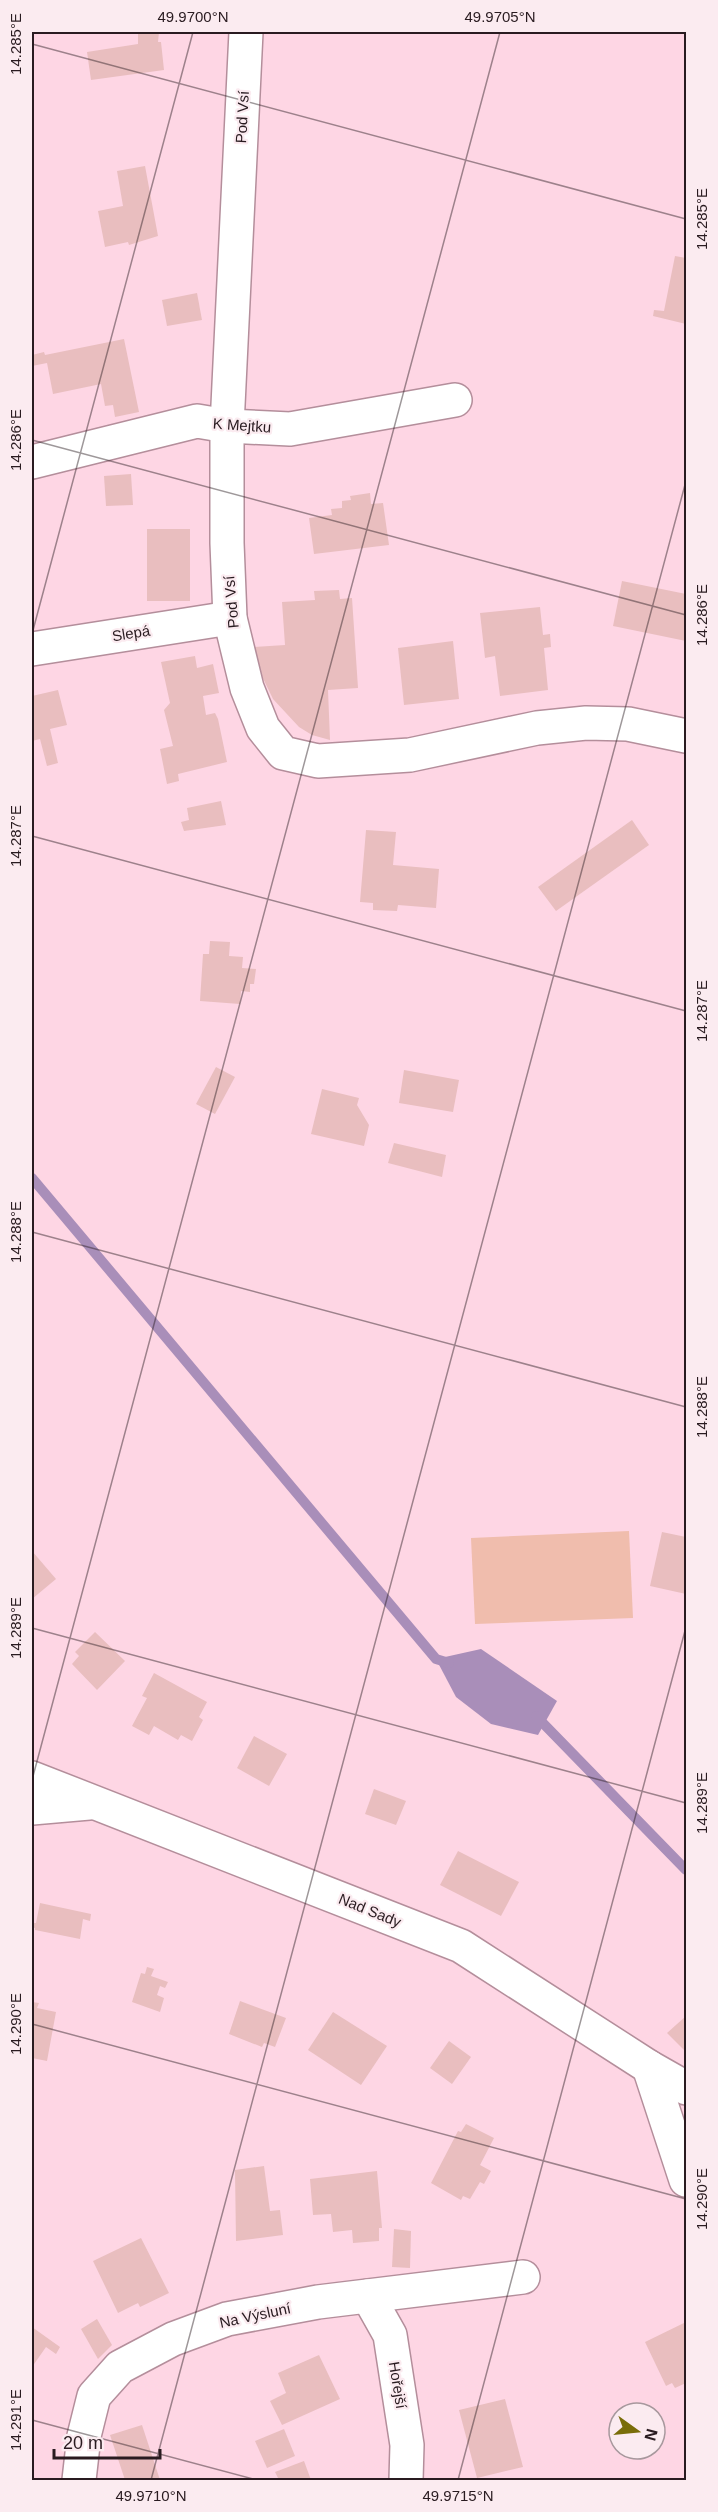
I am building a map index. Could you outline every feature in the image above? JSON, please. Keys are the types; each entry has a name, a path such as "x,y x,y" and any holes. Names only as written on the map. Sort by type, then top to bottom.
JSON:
{"street":[{"name":"Pod Vsí","path":"246,32 227,426 227,543 230,618 247,688 263,728 283,753 318,761 410,755 537,728 586,723 628,724 687,736"},
{"name":"K Mejtku","path":"32,462 197,421 227,426 290,429 455,400"},
{"name":"Slepá","path":"32,649 230,618"},
{"name":"Nad Sady","path":"32,1778 461,1946 649,2067 687,2088"},
{"path":"32,1808 97,1802"},
{"path":"649,2067 687,2180"},
{"name":"Na Výsluní","path":"80,2481 84,2436 94,2396 120,2367 173,2339 227,2319 318,2302 523,2277"},
{"name":"Hořejší","path":"368,2296 390,2335 407,2445 406,2481"}],"shaded area":[{"path":"629,1531 633,1618 475,1624 471,1538"},
{"path":"481,1649 557,1701 538,1735 491,1724 456,1697 436,1659"}],"building":[{"path":"138,32 159,32 158,42 161,42 164,70 91,80 87,52 138,44"},
{"path":"145,166 158,236 129,245 128,242 105,247 98,211 123,206 117,171"},
{"path":"675,256 686,258 686,324 653,316 654,310 664,311"},
{"path":"197,293 202,320 167,326 162,300"},
{"path":"124,339 139,412 115,417 113,405 105,406 101,384 53,394 47,363 32,366 32,355 44,352 45,355"},
{"path":"131,474 133,505 106,506 104,476"},
{"path":"370,493 371,504 383,503 389,545 314,554 309,518 332,515 331,509 342,508 342,501 351,500 350,496"},
{"path":"147,529 190,529 190,601 147,601"},
{"path":"622,581 686,594 686,641 613,626"},
{"path":"339,590 340,599 352,598 358,688 328,690 330,740 312,735 299,727 273,699 258,668 254,647 285,645 282,602 315,600 314,591"},
{"path":"540,607 543,635 550,634 551,647 544,648 548,690 500,696 495,656 485,658 480,613"},
{"path":"453,641 459,699 404,705 398,648"},
{"path":"195,656 197,668 213,664 219,693 203,696 206,715 215,713 218,719 227,762 178,774 179,781 167,784 160,749 173,746 164,710 170,703 161,662"},
{"path":"58,690 67,725 50,729 58,763 47,766 40,739 32,741 32,696"},
{"path":"221,801 226,825 184,831 181,822 189,820 187,808"},
{"path":"632,820 649,845 556,911 538,887"},
{"path":"366,830 396,832 393,865 439,869 436,908 398,905 397,911 373,910 373,903 360,902"},
{"path":"210,941 230,942 229,956 243,957 242,968 256,969 254,984 250,984 250,992 241,991 240,1004 200,1001 203,954 209,954"},
{"path":"216,1067 235,1077 215,1114 196,1104"},
{"path":"404,1070 459,1080 453,1112 399,1103"},
{"path":"322,1089 359,1098 357,1105 369,1125 364,1146 311,1134"},
{"path":"394,1143 446,1155 442,1177 388,1163"},
{"path":"662,1532 686,1537 686,1594 650,1586"},
{"path":"32,1551 56,1579 32,1599"},
{"path":"95,1632 125,1661 97,1690 72,1664 79,1656 75,1652"},
{"path":"154,1673 207,1702 199,1717 203,1720 192,1741 181,1735 178,1740 154,1726 149,1735 132,1726 147,1698 142,1696"},
{"path":"254,1736 287,1754 269,1786 237,1768"},
{"path":"374,1789 406,1801 396,1825 365,1814"},
{"path":"458,1851 519,1882 501,1916 440,1885"},
{"path":"40,1903 91,1914 90,1921 83,1919 80,1939 35,1930 32,1923 36,1923"},
{"path":"147,1967 154,1969 151,1976 168,1982 165,1988 160,1986 157,1995 164,1998 160,2012 132,2002 141,1973 145,1974"},
{"path":"240,2001 286,2018 275,2047 264,2043 262,2047 229,2034"},
{"path":"32,2002 39,2003 37,2008 56,2012 47,2061 32,2058"},
{"path":"333,2012 387,2046 361,2085 308,2050"},
{"path":"686,2016 686,2052 667,2033"},
{"path":"449,2041 471,2057 452,2084 430,2068"},
{"path":"466,2124 494,2138 480,2165 491,2171 484,2184 480,2182 470,2199 463,2196 461,2200 431,2183 458,2131 461,2132"},
{"path":"264,2166 270,2211 280,2210 283,2235 236,2241 235,2170"},
{"path":"377,2171 382,2228 379,2228 379,2241 353,2243 352,2230 333,2232 331,2214 313,2215 310,2179"},
{"path":"394,2229 411,2231 410,2268 392,2267"},
{"path":"141,2238 169,2293 140,2307 138,2303 118,2313 93,2261"},
{"path":"97,2319 112,2345 98,2359 81,2329"},
{"path":"686,2322 686,2383 675,2388 672,2383 666,2386 645,2342"},
{"path":"32,2327 60,2347 56,2354 46,2347 32,2367"},
{"path":"319,2355 340,2399 282,2425 270,2401 286,2393 278,2373"},
{"path":"505,2399 523,2467 477,2478 459,2410"},
{"path":"142,2425 160,2480 125,2480 110,2435"},
{"path":"284,2429 295,2456 267,2468 255,2441"},
{"path":"304,2461 311,2480 279,2480 275,2472"}],"waterway":[{"path":"32,1178 436,1659 449,1663"},
{"path":"536,1716 686,1870"}]}
